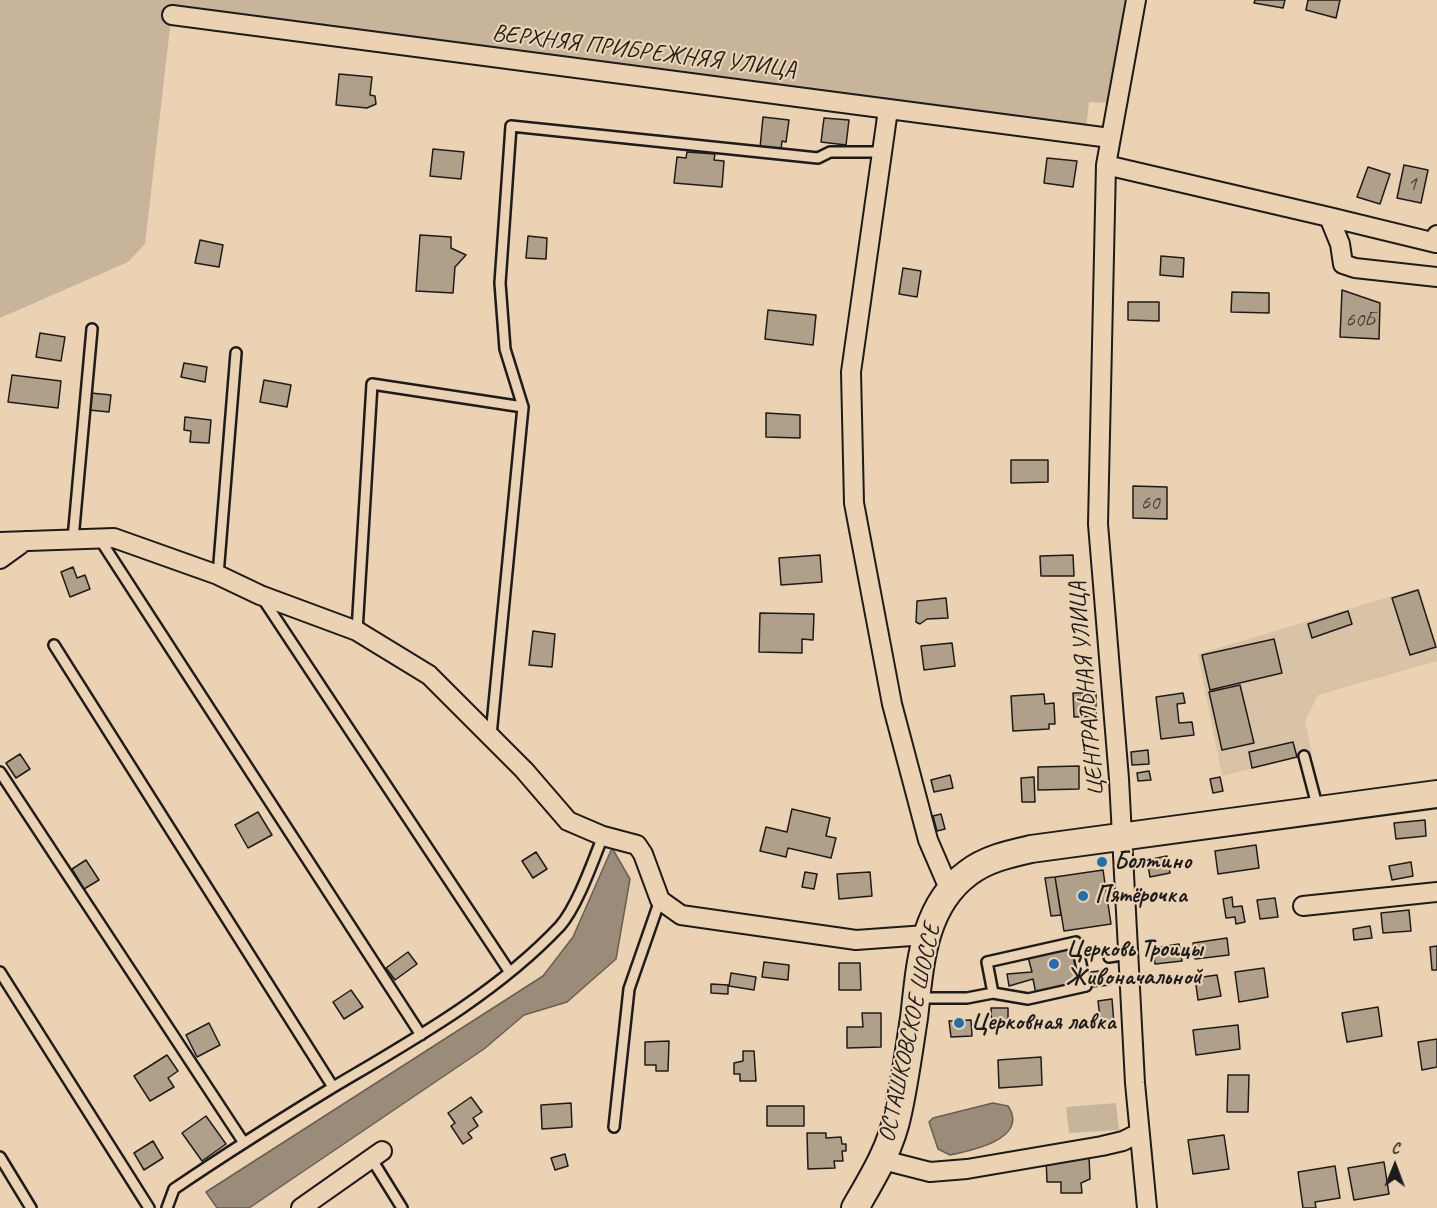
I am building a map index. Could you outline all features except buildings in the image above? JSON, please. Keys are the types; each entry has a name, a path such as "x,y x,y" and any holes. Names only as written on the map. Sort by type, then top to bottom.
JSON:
{"main road":[{"name":"ОСТАШКОВСКОЕ ШОССЕ","path":"855,1208 883,1160 898,1116 919,967 926,935 936,912 950,891 966,874 1003,855 1121,836 1437,794"}],"street":[{"name":"ЦЕНТРАЛЬНАЯ УЛИЦА","path":"1136,0 1106,165 1098,524 1121,836 1139,1133 1147,1208"},
{"name":"ВЕРХНЯЯ ПРИБРЕЖНЯЯ УЛИЦА","path":"172,15 1110,138"},
{"path":"887,117 852,372 854,503 892,704 928,840 950,891"},
{"path":"1106,165 1436,241"},
{"path":"1329,217 1340,244 1343,264 1355,268 1437,276"},
{"path":"0,542 114,538 357,631 429,675 524,770 568,821 603,836 637,846 643,854 660,900 681,915 856,940 926,935"},
{"path":"0,559 26,541"},
{"path":"1303,906 1437,892"},
{"path":"883,1160 930,1172 967,1169 1102,1146 1123,1141 1139,1133"},
{"path":"301,1208 376,1155"}],"lane":[{"path":"491,738 523,407 505,349 500,283 511,126 818,158 830,152 882,152"},
{"path":"73,539 92,329"},
{"path":"218,576 236,353"},
{"path":"357,631 372,384 523,407"},
{"path":"99,538 421,1035"},
{"path":"260,595 510,971"},
{"path":"54,645 333,1087"},
{"path":"1304,756 1318,810"},
{"path":"0,772 244,1143"},
{"path":"167,1208 174,1188 333,1087 421,1035 510,971 562,925 589,874 603,836"},
{"path":"614,1127 629,989 660,900"},
{"path":"916,998 967,998 993,993 1028,999 1086,986 1076,942 987,962 993,993"},
{"path":"1109,957 1128,954"},
{"path":"0,972 149,1208"},
{"path":"376,1155 402,1208"},
{"path":"0,1157 31,1208"}],"shaded area":[{"path":"0,0 1125,0 1111,103 1089,102 1086,129 171,19 145,244 128,262 0,318"},
{"path":"1419,588 1437,647 1437,661 1318,695 1305,721 1312,754 1222,776 1198,654"},
{"path":"612,848 630,879 616,959 567,1002 524,1015 484,1049 249,1208 217,1208 206,1192 543,976 573,937"},
{"path":"993,1103 1008,1106 1013,1117 1011,1127 1005,1135 983,1146 950,1155 938,1149 929,1122 933,1118"},
{"path":"1116,1103 1119,1130 1069,1133 1066,1107"}],"place":[{"name":"Болтино","path":"1102,862"},
{"name":"Пятёрочка","path":"1083,896"},
{"name":"Церковь Троицы Живоначальной","path":"1054,964"},
{"name":"Церковная лавка","path":"959,1023"}]}
